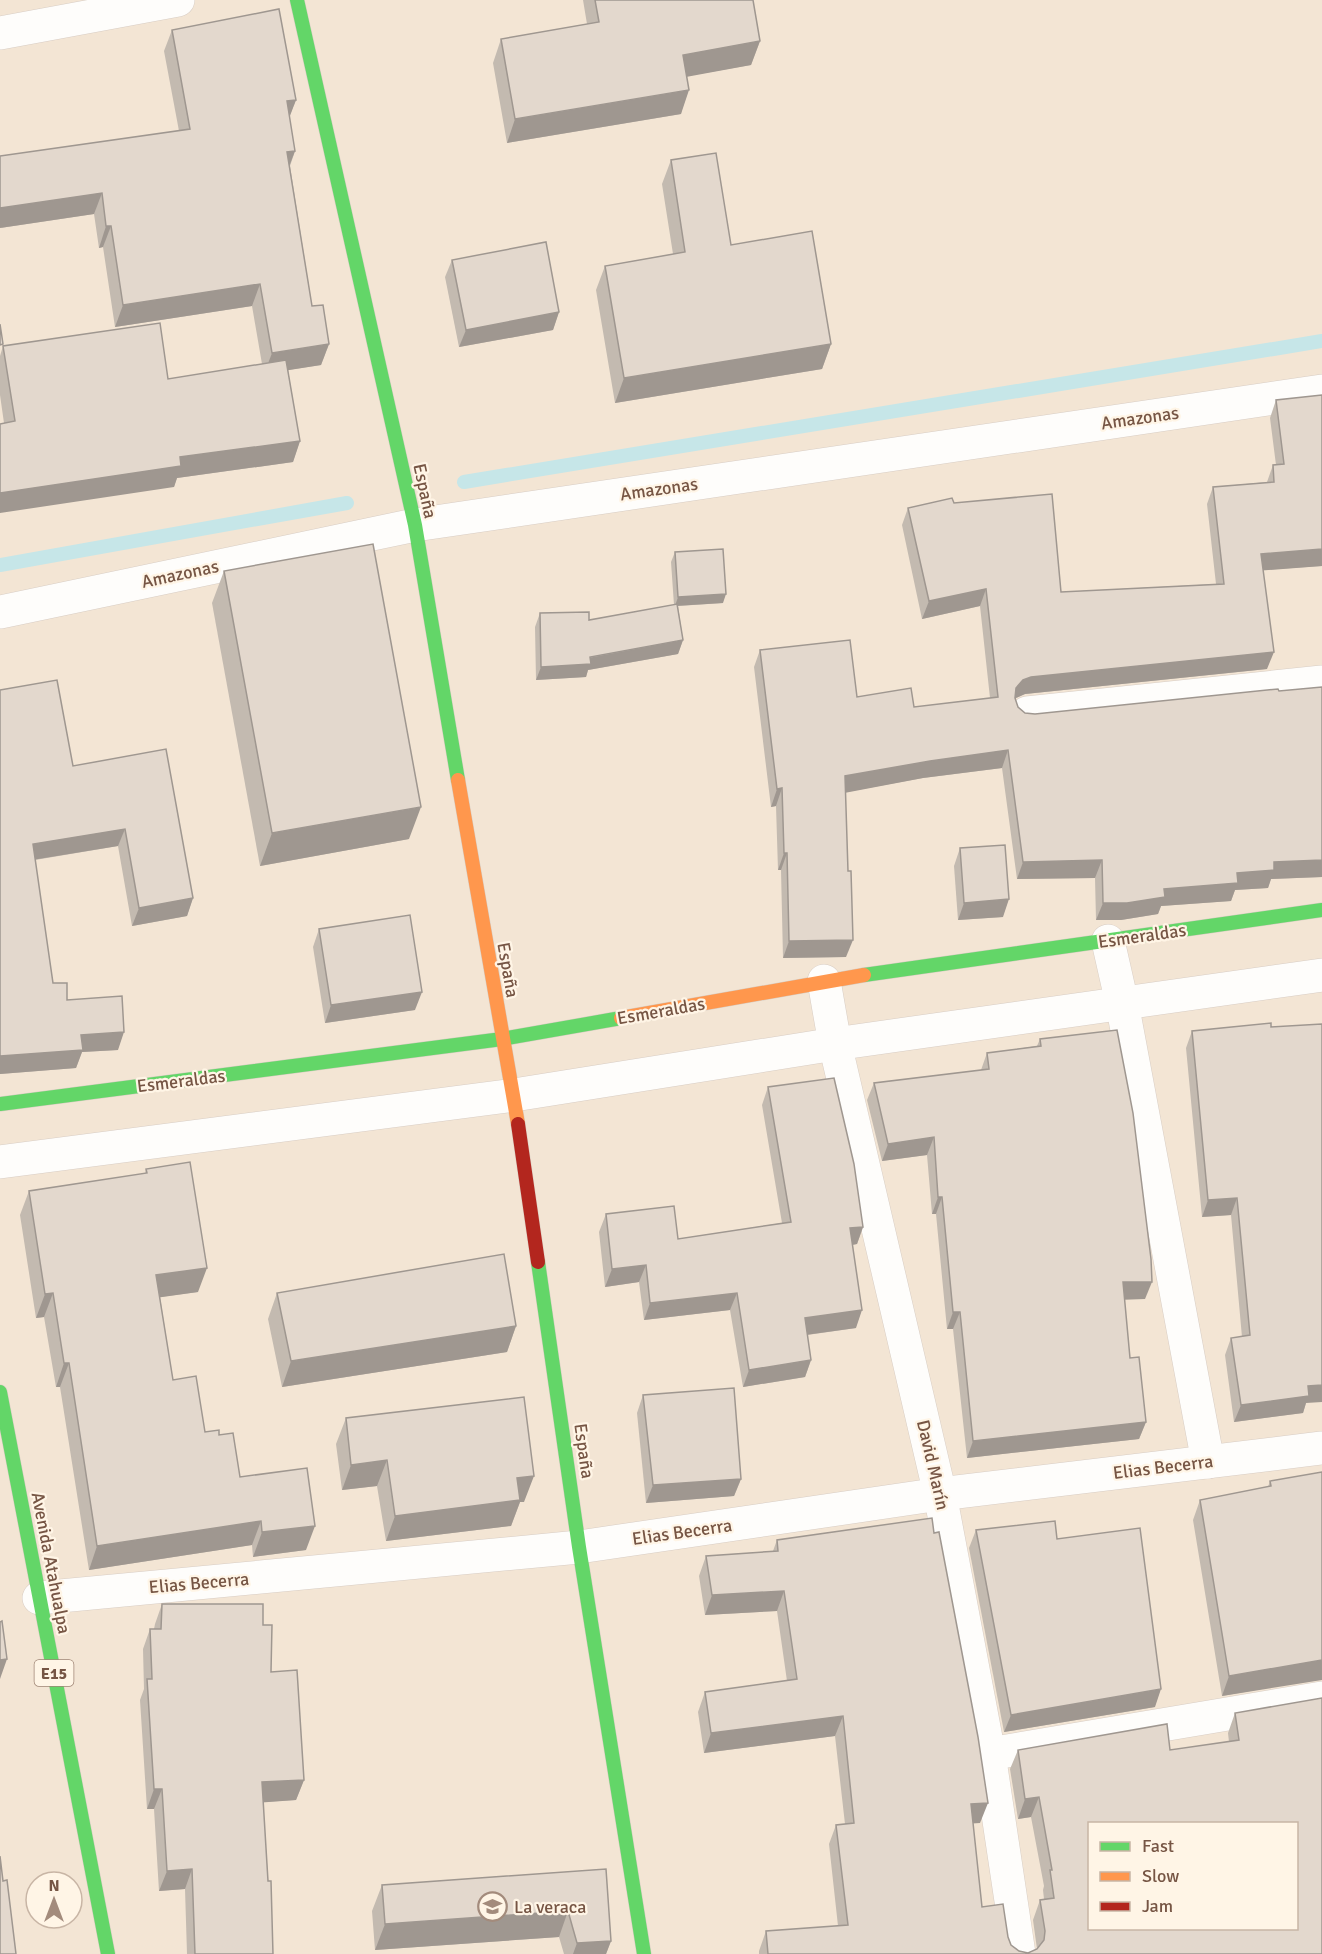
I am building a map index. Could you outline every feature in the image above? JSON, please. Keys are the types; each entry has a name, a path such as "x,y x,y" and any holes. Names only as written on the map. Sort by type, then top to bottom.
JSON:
{"main road":[{"name":"España","path":"297,0 414,525 502,1039 514,1095 579,1547 644,1954"},
{"name":"Esmeraldas","path":"0,1104 502,1039 824,981 1322,910"},
{"name":"Avenida Atahualpa","path":"0,1392 108,1954"}],"street":[{"path":"0,33 178,0"},
{"name":"Amazonas","path":"0,612 414,525 1322,391"},
{"path":"1027,713 1322,682"},
{"path":"1108,941 1122,1003 1208,1462"},
{"path":"0,1162 514,1095 835,1044 1322,975"},
{"name":"David Marín","path":"824,981 835,1044 940,1494 989,1754 1019,1954"},
{"name":"Elias Becerra","path":"39,1598 579,1547 940,1494 1322,1448"},
{"path":"989,1754 1322,1698"}],"shaded area":[{"path":"0,0 1322,0 1322,1954 0,1954"}],"building":[{"path":"595,0 753,0 760,41 683,55 689,90 515,119 501,39 599,22"},
{"path":"279,9 296,100 287,101 295,151 287,152 312,306 323,305 329,344 272,353 260,284 123,305 111,226 106,226 102,193 0,208 0,156 190,129 172,30"},
{"path":"716,153 731,245 812,231 831,344 624,378 605,266 685,252 671,160"},
{"path":"546,242 559,312 466,330 452,260"},
{"path":"160,323 168,379 286,360 300,441 180,457 181,466 0,493 0,424 15,421 3,346"},
{"path":"0,324 3,344 0,345"},
{"path":"1322,395 1322,549 1261,554 1274,652 1031,677 1023,680 1016,688 1015,698 1018,707 1025,713 1035,714 1278,689 1279,691 1322,687 1322,860 1274,862 1274,870 1237,873 1238,883 1164,889 1165,897 1127,903 1103,903 1102,860 1023,862 1008,750 930,761 845,776 853,940 789,941 787,853 784,853 782,788 777,789 760,650 850,640 857,697 911,688 914,707 998,697 986,589 929,601 908,508 952,498 954,503 1052,494 1061,592 1224,584 1213,487 1274,482 1273,465 1284,464 1276,400"},
{"path":"373,544 421,807 272,833 224,571"},
{"path":"723,549 726,594 678,597 675,552"},
{"path":"677,604 683,640 590,657 591,664 541,667 540,613 589,612 589,620"},
{"path":"57,680 73,766 166,749 193,898 139,908 125,829 33,844 53,983 67,983 67,1000 122,996 124,1032 81,1035 83,1050 0,1056 0,690"},
{"path":"1005,845 1009,899 964,903 960,848"},
{"path":"410,915 422,992 331,1005 319,929"},
{"path":"1271,1023 1271,1027 1322,1024 1322,1385 1308,1386 1309,1396 1241,1405 1231,1338 1250,1335 1237,1198 1208,1200 1192,1031"},
{"path":"1117,1030 1133,1113 1151,1259 1152,1282 1123,1282 1130,1358 1139,1357 1146,1422 973,1441 960,1312 953,1312 942,1197 938,1197 934,1137 888,1144 874,1083 989,1069 987,1053 1041,1046 1040,1039"},
{"path":"834,1078 854,1164 863,1227 850,1228 862,1310 805,1318 811,1360 749,1370 737,1293 650,1303 646,1265 612,1269 606,1214 674,1206 678,1239 791,1222 768,1087"},
{"path":"190,1162 207,1268 156,1275 173,1380 196,1376 205,1432 219,1430 219,1435 233,1433 240,1477 307,1468 315,1526 262,1532 261,1521 97,1546 69,1363 64,1363 53,1293 45,1294 29,1191 147,1173 146,1169"},
{"path":"504,1254 516,1326 291,1361 277,1293"},
{"path":"734,1388 741,1479 653,1485 643,1395"},
{"path":"524,1397 534,1476 517,1478 520,1500 395,1516 387,1460 351,1465 346,1418"},
{"path":"1322,1472 1322,1660 1229,1676 1200,1500 1271,1486 1270,1481"},
{"path":"932,1518 934,1533 939,1532 978,1737 988,1803 971,1804 982,1907 1003,1904 1008,1937 1011,1945 1019,1951 1028,1953 1037,1949 1044,1940 1045,1931 1040,1900 1054,1898 1050,1870 1052,1870 1039,1797 1025,1799 1018,1750 1167,1724 1170,1750 1239,1740 1235,1713 1322,1698 1322,1954 768,1954 766,1931 848,1925 836,1825 854,1823 843,1716 711,1733 705,1692 797,1679 784,1591 712,1595 706,1556 778,1551 777,1540"},
{"path":"1055,1521 1057,1539 1140,1528 1161,1689 1011,1715 976,1530"},
{"path":"162,1604 263,1604 263,1625 272,1625 271,1672 297,1670 304,1780 262,1782 268,1881 271,1881 273,1954 195,1954 192,1869 167,1871 162,1789 154,1789 147,1679 152,1679 150,1629 161,1629"},
{"path":"2,1621 7,1659 0,1660 0,1622"},
{"path":"0,1856 3,1881 7,1880 16,1954 0,1954"},
{"path":"606,1869 611,1941 577,1943 568,1911 385,1924 382,1885"}],"waterway":[{"path":"464,482 1322,341"},
{"path":"0,565 347,503"}],"traffic: fast":[{"path":"297,0 415,525 458,780"},
{"path":"864,975 1322,910"},
{"path":"0,1104 502,1039 621,1018"},
{"path":"538,1262 579,1547 644,1954"},
{"path":"0,1392 108,1954"}],"traffic: slow":[{"path":"458,780 518,1124"},
{"path":"621,1018 864,975"}],"traffic: jam":[{"path":"518,1124 538,1262"}],"place":[{"name":"La veraca","path":"493,1907"}]}
